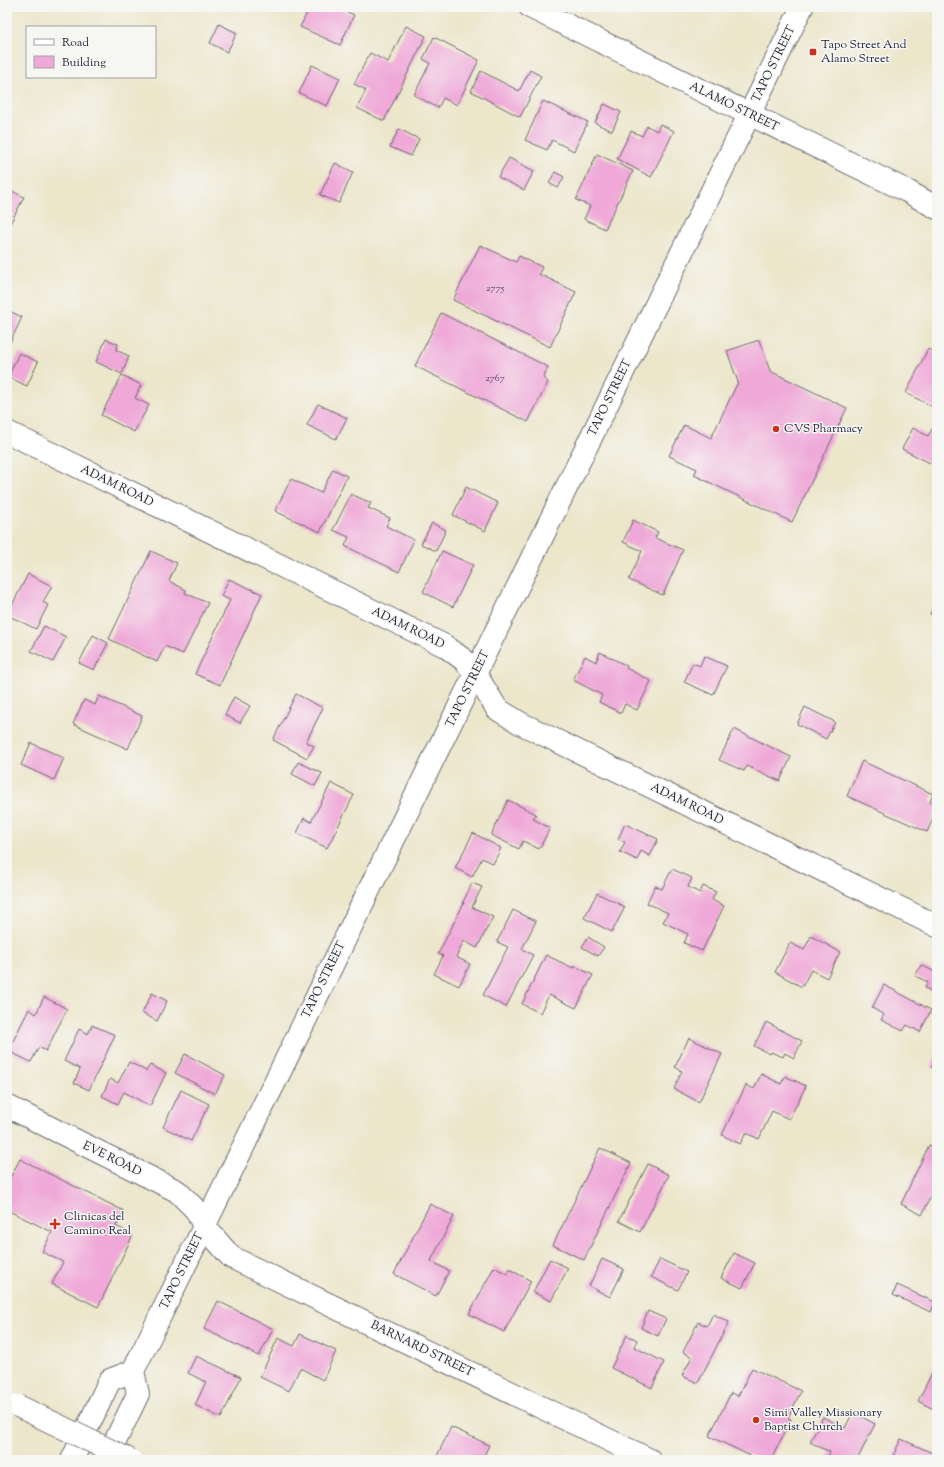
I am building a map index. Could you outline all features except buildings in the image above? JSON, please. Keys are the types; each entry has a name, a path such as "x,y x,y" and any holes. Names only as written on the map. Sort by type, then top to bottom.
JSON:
{"main road":[{"name":"ALAMO STREET","path":"530,7 937,208"},
{"name":"TAPO STREET","path":"133,1371 802,7"},
{"name":"ADAM ROAD","path":"7,432 445,646 464,660 475,673 497,710 937,926"},
{"name":"EVE ROAD","path":"7,1106 177,1191 196,1210 204,1226"},
{"name":"BARNARD STREET","path":"204,1226 231,1256 650,1460"},
{"path":"72,1460 110,1380 133,1371 138,1394 106,1460"},
{"path":"18,1406 130,1460"}],"place":[{"name":"Tapo Street And Alamo Street","path":"813,52"},
{"name":"CVS Pharmacy","path":"776,429"},
{"name":"Clinicas del Camino Real","path":"55,1224"},
{"name":"Simi Valley Missionary Baptist Church","path":"756,1420"}]}
